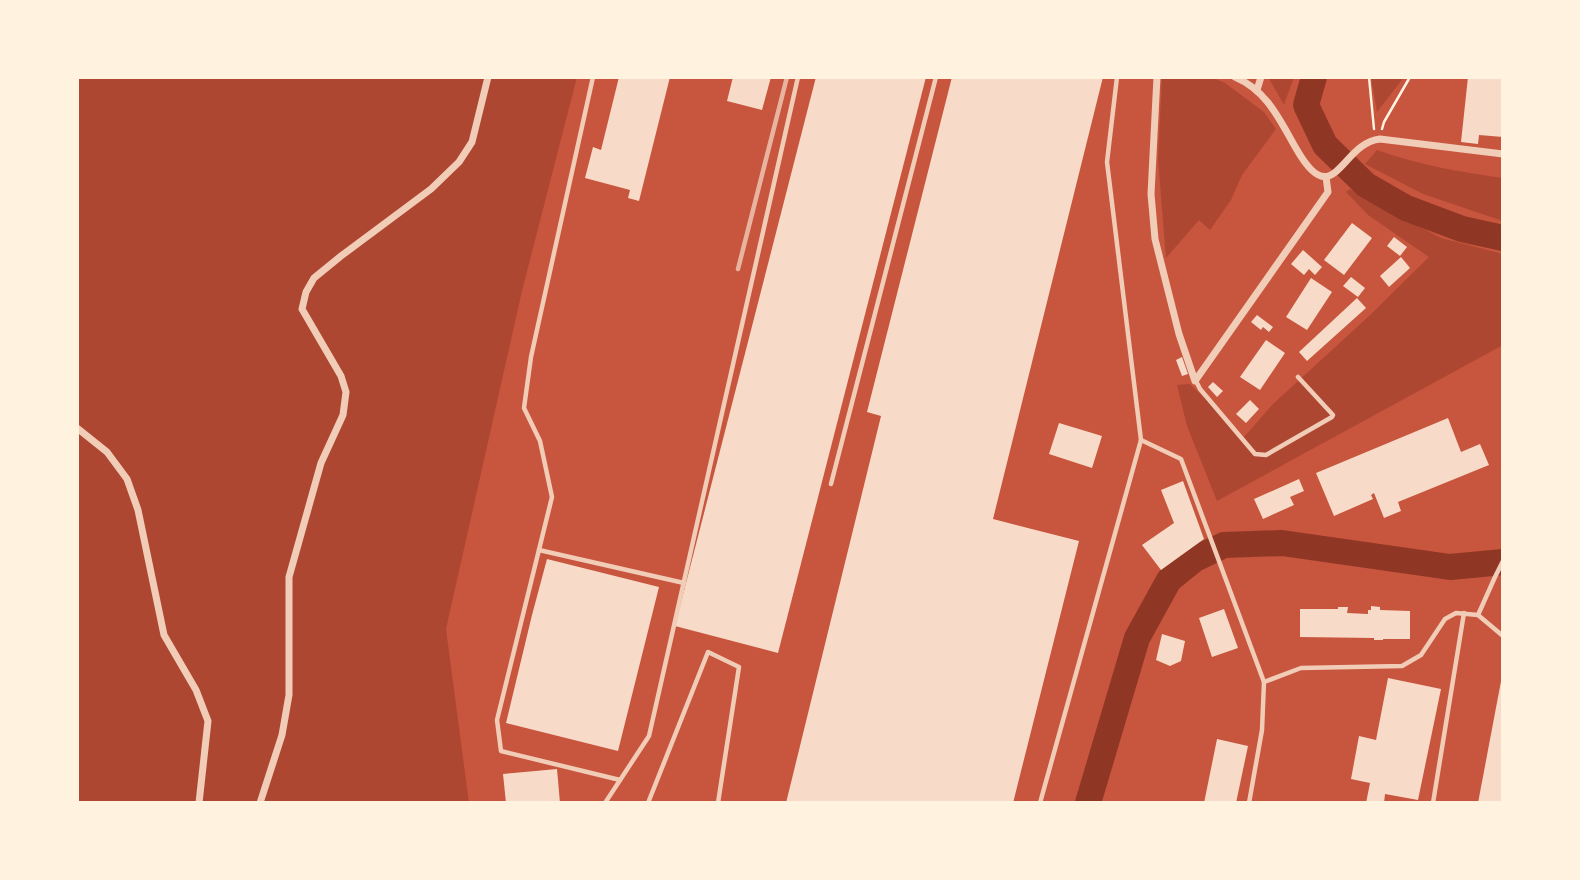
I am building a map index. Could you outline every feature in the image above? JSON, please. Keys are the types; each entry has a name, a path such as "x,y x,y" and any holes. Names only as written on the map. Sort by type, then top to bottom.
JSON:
{"street":[{"path":"260,803 282,735 289,695 289,577 321,463 343,415 346,391 332,359 302,309 306,292 314,278 431,189 459,162 472,142 488,77"},
{"path":"1157,77 1151,194 1155,239 1179,334 1195,380"},
{"path":"1234,77 1247,82 1271,106 1314,173 1330,176"},
{"path":"1257,90 1261,77"},
{"path":"1195,380 1328,191 1330,176 1361,146 1371,140 1380,139 1503,154"},
{"path":"77,428 107,452 127,479 138,510 163,635 196,690 208,721 198,803"}],"lane":[{"path":"593,77 531,357 524,408 540,441 552,497 497,720 501,751 620,780"},
{"path":"605,803 649,736 798,77"},
{"path":"831,484 936,77"},
{"path":"1040,803 1141,440 1107,162 1117,77"},
{"path":"1195,380 1255,454 1263,456 1333,415 1298,377"},
{"path":"1141,440 1181,459 1264,682 1262,730 1249,803"},
{"path":"539,550 684,583"},
{"path":"1478,615 1503,561"},
{"path":"1264,682 1301,668 1402,666 1421,655 1445,619 1456,613 1478,615 1503,636"},
{"path":"1433,803 1464,613"},
{"path":"648,803 708,652 738,667 718,803"}],"path":[{"path":"1369,77 1374,129"},
{"path":"1380,139 1384,122 1410,77"}],"shaded area":[{"path":"77,77 577,77 522,291 446,629 469,803 77,803"},
{"path":"1162,77 1211,77 1225,83 1264,112 1276,129 1242,175 1231,200 1210,230 1199,220 1166,258 1158,159"},
{"path":"1268,77 1294,77 1284,105"},
{"path":"1371,77 1404,77 1377,112"},
{"path":"1377,150 1424,164 1503,178 1503,221 1423,194 1365,164"},
{"path":"1350,189 1441,238 1503,254 1503,345 1217,501 1187,426 1177,385 1190,384 1244,437 1273,404 1429,257 1368,215 1346,192"}],"building":[{"path":"619,77 670,77 639,201 628,198 630,190 585,178 593,147 601,150"},
{"path":"733,77 771,77 762,110 727,101"},
{"path":"816,77 926,77 778,653 675,626"},
{"path":"952,77 1103,77 993,519 1079,541 1013,803 786,803 881,416 867,412"},
{"path":"1468,77 1503,77 1503,137 1479,135 1478,144 1461,142"},
{"path":"1352,223 1372,238 1344,275 1324,260"},
{"path":"1394,237 1407,247 1400,256 1387,246"},
{"path":"1303,250 1322,267 1315,275 1309,269 1304,275 1291,264"},
{"path":"1401,257 1410,268 1389,287 1380,276"},
{"path":"1351,277 1365,288 1358,297 1343,286"},
{"path":"1311,278 1332,292 1307,330 1286,317"},
{"path":"1357,298 1366,308 1307,361 1299,352"},
{"path":"1257,315 1273,327 1269,332 1263,327 1261,330 1251,322"},
{"path":"1266,340 1285,353 1260,390 1240,377"},
{"path":"1182,357 1188,374 1182,376 1176,360"},
{"path":"1213,382 1223,391 1217,397 1208,387"},
{"path":"1250,400 1259,409 1246,423 1236,414"},
{"path":"1448,418 1461,452 1480,444 1489,465 1398,502 1401,511 1384,518 1374,493 1371,495 1373,499 1334,516 1316,473"},
{"path":"1059,423 1102,436 1092,468 1049,454"},
{"path":"1299,479 1304,491 1290,497 1294,505 1263,519 1254,499"},
{"path":"1183,481 1204,539 1161,570 1142,545 1174,523 1161,490"},
{"path":"547,559 659,587 618,751 506,723"},
{"path":"1371,606 1380,607 1380,610 1410,611 1410,639 1300,637 1300,609 1348,607 1347,613 1368,614"},
{"path":"1224,609 1238,648 1212,657 1199,618"},
{"path":"1162,634 1185,641 1181,661 1170,666 1156,660"},
{"path":"1502,676 1503,803 1478,803"},
{"path":"1388,678 1441,689 1418,800 1385,794 1384,803 1366,803 1370,783 1351,779 1359,736 1376,740"},
{"path":"1217,739 1248,746 1236,803 1204,803"},
{"path":"557,769 560,803 506,803 503,774"}],"waterway":[{"path":"1314,77 1306,105 1325,145 1366,185 1406,208 1462,229 1503,238"},
{"path":"1088,803 1137,638 1169,580 1195,559 1224,545 1282,543 1450,567 1503,562"}],"railway":[{"path":"738,269 787,77"}]}
